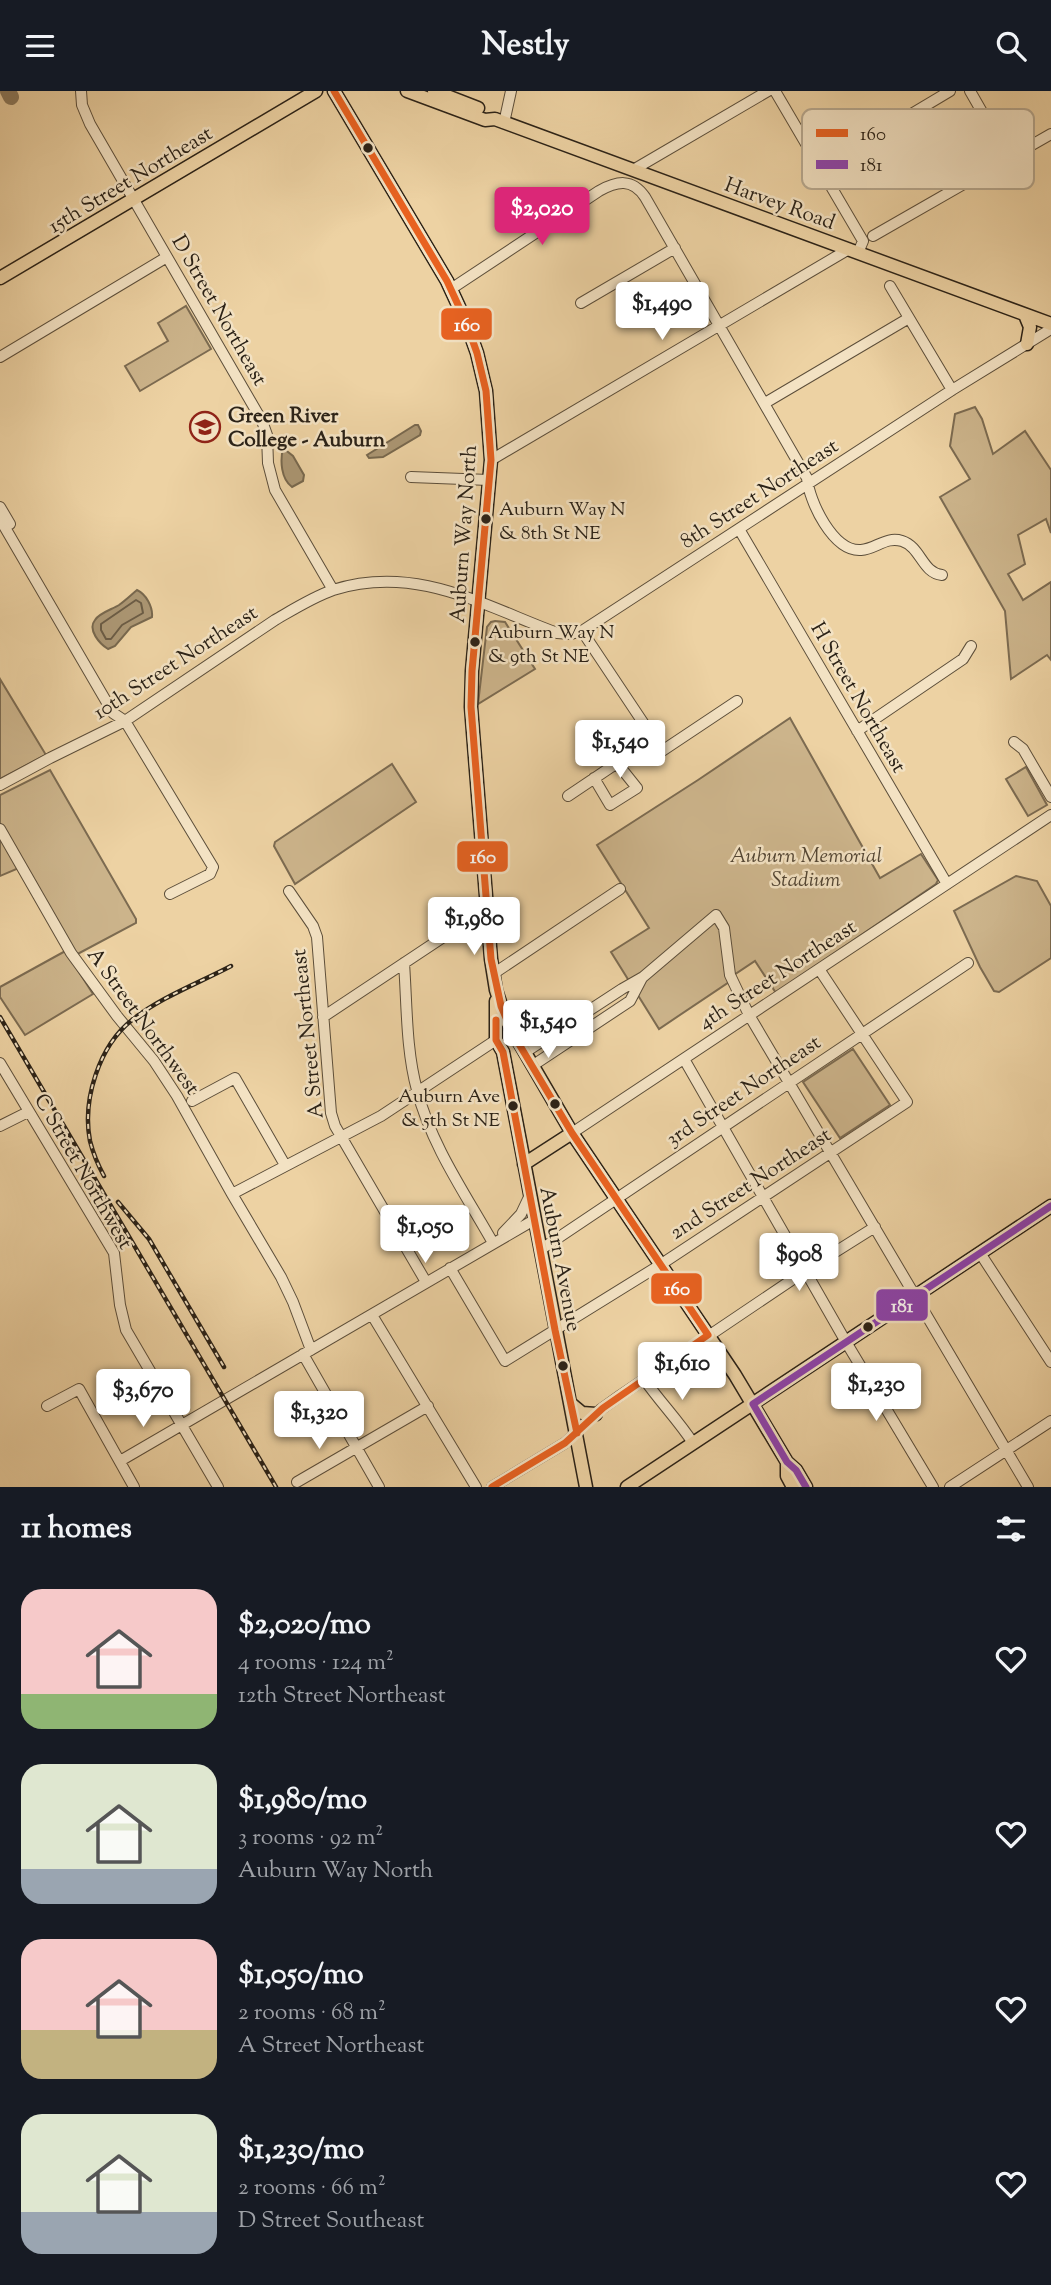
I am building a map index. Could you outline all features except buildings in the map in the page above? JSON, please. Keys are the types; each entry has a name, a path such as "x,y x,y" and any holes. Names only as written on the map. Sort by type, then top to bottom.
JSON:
{"main road":[{"name":"15th Street Northeast","path":"0,278 316,91"},
{"name":"Auburn Way North","path":"334,91 451,289 477,353 486,391 491,460 471,707 496,990 506,1020 572,1133 708,1335 787,1462"},
{"name":"Harvey Road","path":"408,91 485,120 500,121"},
{"name":"Harvey Road","path":"422,91 435,91 491,113 500,121 631,176 854,251 1051,326"},
{"path":"1025,315 1030,327 1027,344"},
{"name":"Auburn Avenue","path":"496,990 496,1040 503,1052 586,1487"},
{"name":"4th Street Northeast","path":"524,1164 572,1133"},
{"path":"627,1487 914,1295 1049,1210"},
{"path":"570,1403 580,1412 596,1414"},
{"path":"787,1462 787,1476 793,1487"},
{"path":"787,1462 796,1470 806,1487"}],"street":[{"name":"D Street Northeast","path":"80,91 88,118 262,423 267,435 268,463 275,490 333,590"},
{"path":"500,121 511,91"},
{"path":"451,289 598,191 631,176 768,91"},
{"path":"775,91 802,136"},
{"path":"920,109 950,91"},
{"path":"970,91 980,109"},
{"path":"1034,144 1051,134"},
{"path":"631,176 807,478 808,490 817,509 837,540 851,549 861,550 889,540 905,542 929,570 942,575"},
{"path":"491,460 854,251 863,241 833,189"},
{"path":"873,236 956,189"},
{"path":"581,303 675,249"},
{"path":"0,358 167,257"},
{"path":"890,286 952,390"},
{"path":"765,404 909,319"},
{"name":"8th Street Northeast","path":"582,631 1051,326"},
{"path":"411,477 489,480"},
{"path":"0,507 122,719 213,867 210,874 170,894"},
{"path":"0,519 113,713 122,719"},
{"name":"H Street Northeast","path":"739,529 947,884"},
{"name":"10th Street Northeast","path":"0,785 122,719 275,619 333,590 372,582 412,582 438,587 479,601"},
{"path":"479,601 557,633 571,634 582,631 662,751 737,701"},
{"path":"857,730 963,659 971,646"},
{"path":"568,796 617,763 628,751 651,735"},
{"path":"1014,742 1023,749 1051,797"},
{"path":"594,778 610,805 637,788 617,763"},
{"name":"4th Street Northeast","path":"572,1133 1051,815"},
{"name":"A Street Northwest","path":"0,829 71,953 169,1082 281,1277 293,1302 307,1352 379,1487"},
{"path":"493,974 620,889"},
{"name":"A Street Northeast","path":"289,891 313,926 317,937 331,1113 341,1138 426,1282"},
{"path":"323,1017 487,908"},
{"path":"524,1053 643,978 716,915 724,928 730,975 750,1015 1028,1487"},
{"path":"404,963 417,1093 433,1132 493,1243"},
{"name":"3rd Street Northeast","path":"540,1250 968,963"},
{"path":"819,969 862,1034"},
{"path":"531,1066 630,1001 643,978"},
{"path":"574,1020 582,1033"},
{"name":"2nd Street Northeast","path":"450,1268 505,1361 660,1265 907,1101 862,1034"},
{"path":"232,1194 381,1116 496,1040"},
{"path":"684,1059 846,1342 933,1487"},
{"name":"C Street Northwest","path":"0,1063 114,1253 126,1330 218,1487"},
{"path":"192,1101 236,1078 285,1165"},
{"path":"0,1126 28,1112"},
{"path":"493,1243 521,1214 530,1195"},
{"path":"120,1461 534,1220"},
{"path":"492,1487 565,1443 596,1414 644,1379 874,1227"},
{"path":"980,1253 1051,1362"},
{"path":"372,1314 476,1487"},
{"path":"644,1379 662,1405 677,1418 693,1443"},
{"path":"47,1406 79,1389 134,1487"},
{"path":"297,1482 428,1406"},
{"path":"950,1487 1051,1421"}],"green space":[{"path":"186,306 211,349 140,391 125,366 168,341 158,323"},
{"path":"975,407 982,419 993,454 1025,431 1051,470 1051,533 1046,519 1018,535 1025,564 1008,574 1023,600 1051,582 1051,660 1047,655 1011,679 1005,611 940,497 970,479 950,446 955,414"},
{"path":"495,621 505,622 535,669 478,704 487,627"},
{"path":"0,679 46,755 0,779"},
{"name":"Auburn Memorial Stadium","path":"790,718 880,878 921,854 938,880 936,884 776,993 755,961 734,975 735,978 659,1029 611,952 649,928 597,845"},
{"path":"392,764 416,802 295,884 274,846 275,842"},
{"path":"1026,767 1047,805 1028,816 1006,779"},
{"path":"50,770 136,923 70,958 93,994 25,1035 0,997 0,987 69,949 21,867 0,876 0,795"},
{"path":"1016,876 1037,881 1051,906 1051,958 999,992 994,991 980,967 954,911"},
{"path":"853,1049 890,1105 840,1138 803,1082"}],"water":[{"path":"418,425 421,431 420,435 383,457 369,458 367,455"},
{"path":"283,448 293,456 304,475 303,481 292,487 282,469"},
{"path":"137,590 148,601 152,617 131,627 115,646 108,649 96,636 93,624 100,615 119,605"}],"taxiway":[{"path":"8,91 11,97"}],"railway":[{"path":"104,1176 90,1141 88,1125 91,1092 110,1044 120,1031 143,1012 231,966"},
{"path":"0,1017 276,1487"},
{"path":"118,1202 149,1239 224,1367"}],"transit line":[{"name":"160","path":"334,91 447,281 477,353 486,391 491,460 471,707 491,959 501,1006 513,1034 572,1133 708,1335 603,1408 565,1443 492,1487"},
{"name":"160","path":"496,1020 496,1040 503,1052 577,1433"},
{"name":"181","path":"753,1404 1051,1206"},
{"name":"181","path":"753,1404 787,1462 796,1470 806,1487"}],"place":[{"name":"Green River College - Auburn","path":"205,427"},
{"name":"Auburn Way N & 8th St NE","path":"486,519"},
{"name":"Auburn Way N & 9th St NE","path":"475,642"},
{"name":"Auburn Ave & 5th St NE","path":"513,1106"}]}
